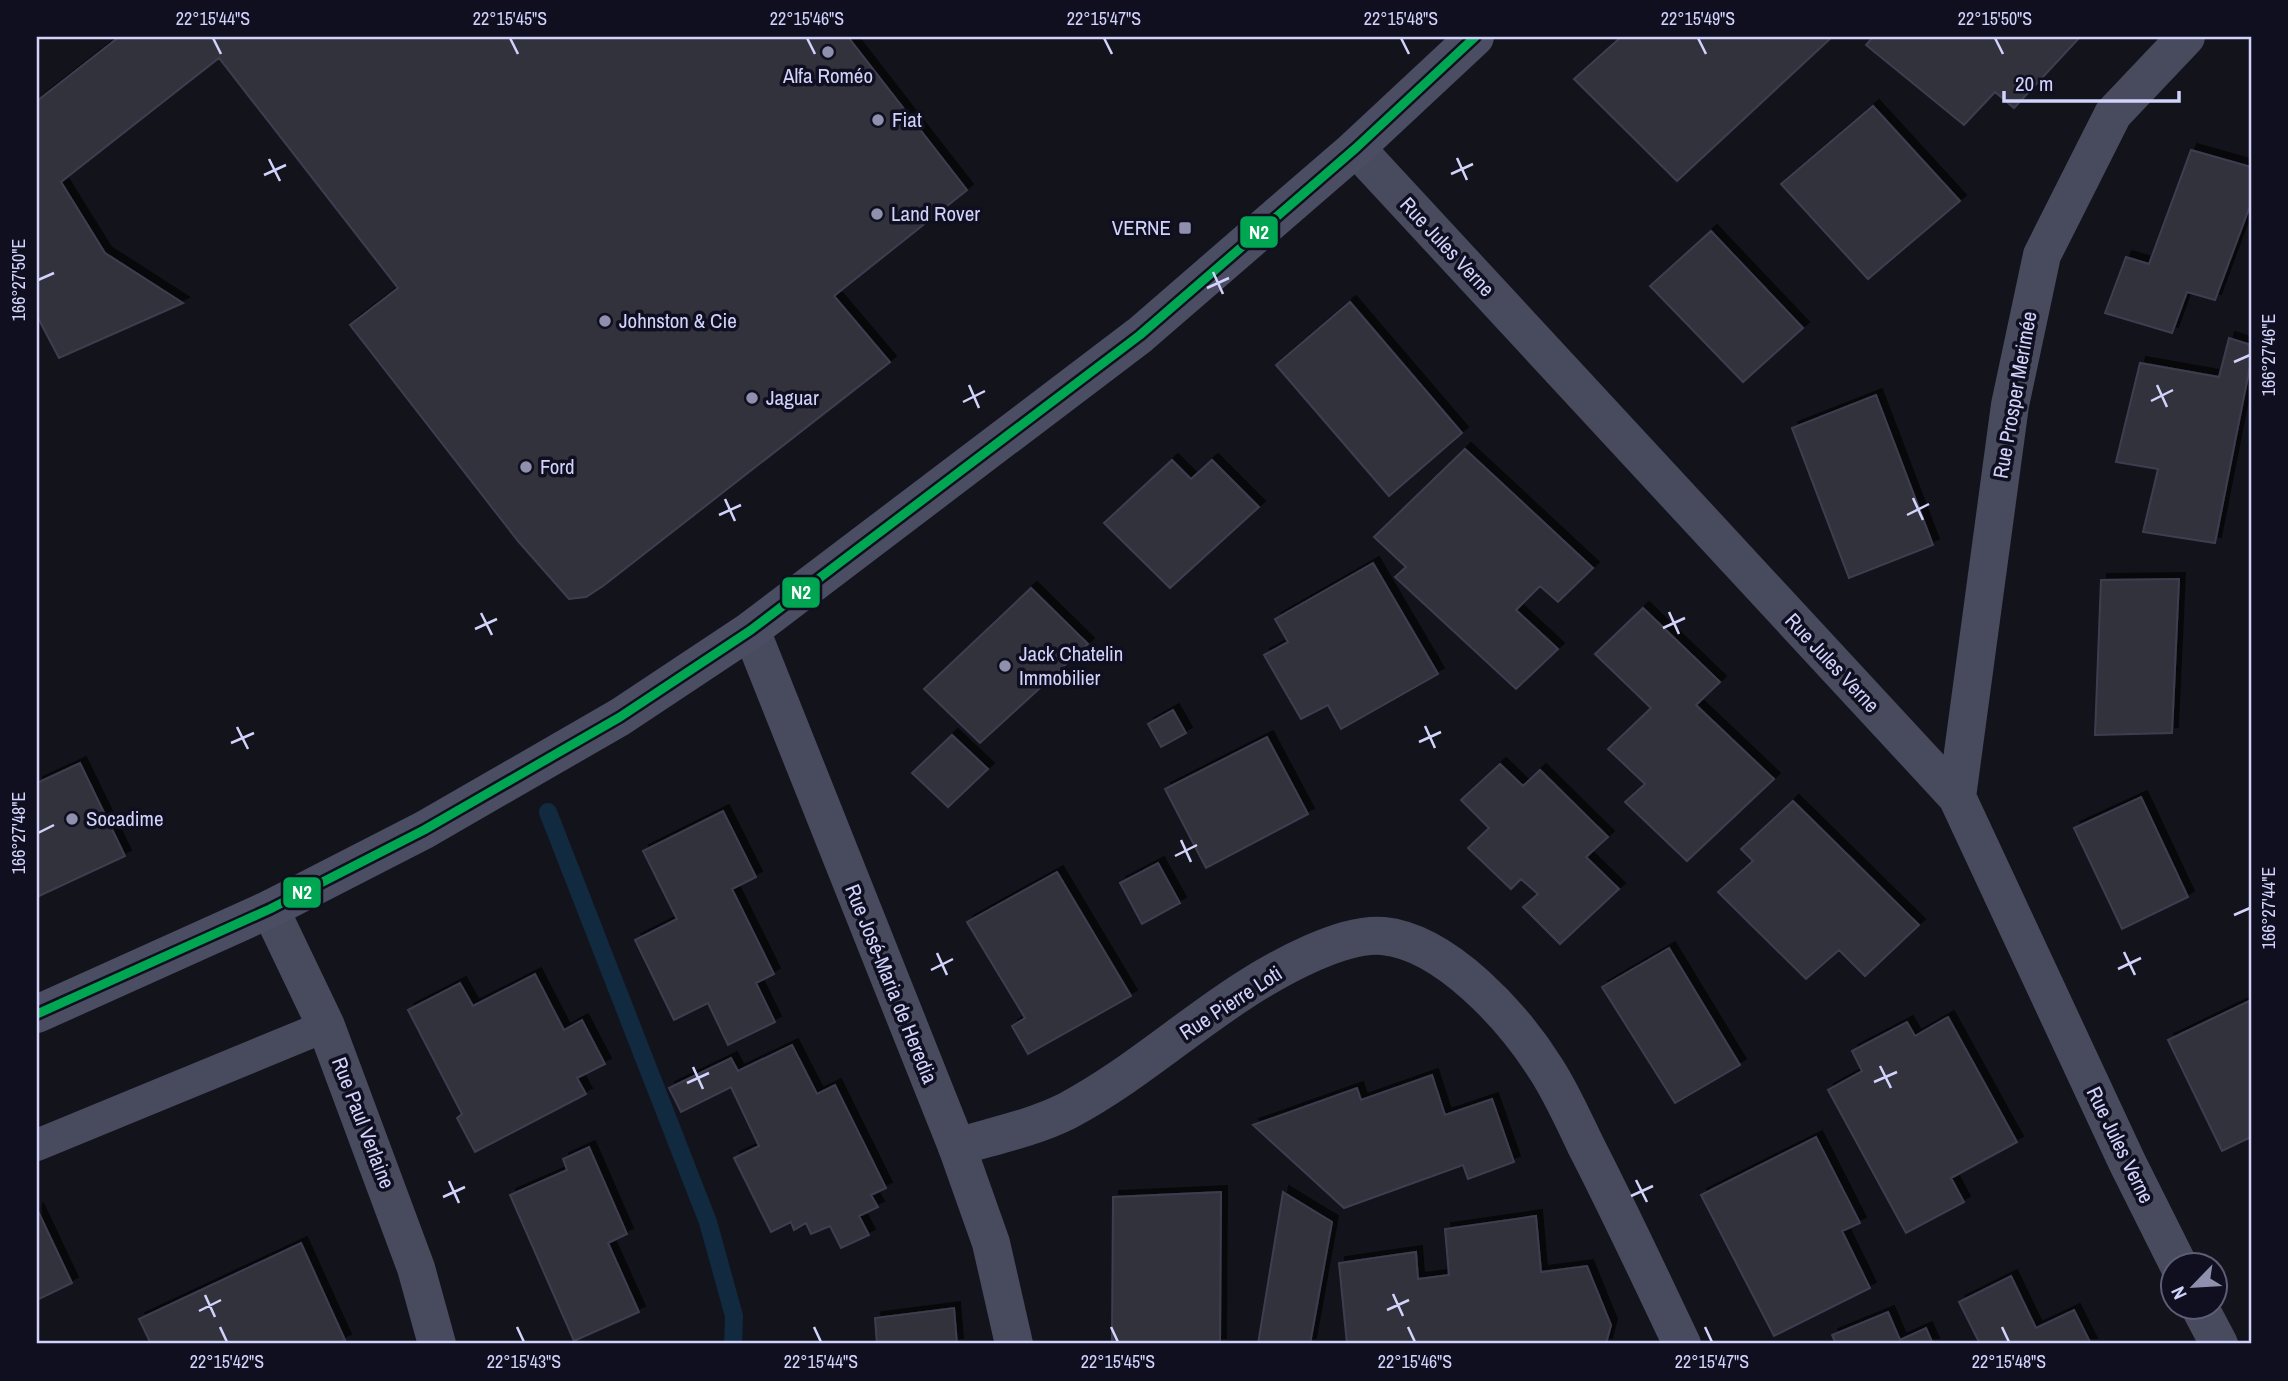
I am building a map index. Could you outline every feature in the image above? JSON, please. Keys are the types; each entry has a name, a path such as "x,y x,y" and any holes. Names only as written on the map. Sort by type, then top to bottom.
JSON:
{"main road":[{"path":"37,1014 270,909 424,831 620,718 751,629 1140,335 1356,148 1475,37"}],"street":[{"name":"Rue Prosper Merimée","path":"1957,797 2010,405 2042,255 2113,114 2186,37"},
{"name":"Rue Jules Verne","path":"1356,148 1957,797 2127,1162 2172,1252"},
{"name":"Rue José-Maria de Heredia","path":"751,629 957,1147 991,1243 1014,1344"},
{"name":"Rue Paul Verlaine","path":"270,909 326,1026 416,1268 437,1344"},
{"name":"Rue Pierre Loti","path":"957,1147 1065,1112 1107,1087 1247,988 1321,950 1352,939 1381,936 1409,941 1437,956 1501,1009 1547,1070 1617,1206 1682,1344"},
{"path":"2208,1322 2219,1344"}],"lane":[{"path":"37,1144 326,1026"}],"building":[{"name":"Johnston & Cie","path":"119,37 848,37 967,190 834,296 890,362 603,586 586,597 569,599 518,541 350,325 398,288 219,58 61,182 105,253 183,303 59,358 37,316 37,101"},
{"path":"1621,37 1832,37 1677,181 1574,79"},
{"path":"1873,37 2080,37 2014,108 1995,92 1964,125 1866,45"},
{"path":"1873,106 1960,201 1868,279 1781,184"},
{"path":"2191,150 2251,167 2251,203 2215,300 2187,292 2172,333 2105,313 2126,257 2149,264"},
{"path":"1711,231 1803,328 1743,382 1650,286"},
{"path":"1350,302 1462,433 1389,496 1276,365"},
{"path":"2229,338 2251,345 2251,361 2215,543 2143,532 2158,469 2116,462 2140,363 2219,377"},
{"path":"1876,395 1933,545 1849,578 1792,428"},
{"path":"1465,449 1593,568 1558,602 1540,586 1516,610 1558,649 1516,689 1395,577 1406,567 1374,537"},
{"path":"1172,460 1191,479 1212,460 1259,507 1170,588 1104,523"},
{"path":"1373,563 1438,674 1341,729 1328,705 1301,719 1264,655 1288,642 1275,619"},
{"path":"2179,579 2172,733 2095,735 2101,580"},
{"name":"Jack Chatelin Immobilier","path":"1031,588 1088,644 980,743 924,689"},
{"path":"1643,608 1720,682 1696,705 1774,779 1687,861 1625,802 1645,784 1608,749 1651,708 1595,654"},
{"path":"1173,710 1186,733 1161,747 1148,724"},
{"path":"952,735 988,769 948,807 912,773"},
{"path":"1267,737 1308,814 1206,868 1165,789"},
{"name":"Socadime","path":"80,763 125,856 37,897 37,783"},
{"path":"1500,764 1523,786 1540,770 1608,837 1586,857 1619,889 1560,944 1523,907 1538,894 1521,879 1511,889 1468,848 1489,828 1461,800"},
{"path":"2141,797 2188,897 2122,929 2074,828"},
{"path":"1793,801 1919,925 1865,976 1839,950 1806,979 1718,892 1753,861 1741,849"},
{"path":"723,811 756,877 732,889 774,974 756,983 775,1022 728,1045 708,1003 674,1020 635,940 677,919 643,851"},
{"path":"1158,863 1180,903 1142,924 1120,883"},
{"path":"1057,872 1131,996 1028,1054 1012,1026 1025,1018 967,922"},
{"path":"1669,948 1740,1065 1675,1103 1602,987"},
{"path":"535,974 564,1030 582,1020 605,1064 577,1078 586,1094 475,1152 457,1118 462,1114 408,1010 460,983 473,1006"},
{"path":"2251,1000 2251,1137 2222,1151 2168,1040"},
{"path":"1948,1017 2017,1142 1951,1178 1964,1202 1906,1233 1828,1090 1862,1071 1852,1051 1907,1022 1915,1036"},
{"path":"792,1045 817,1094 835,1085 886,1188 871,1195 878,1207 859,1216 869,1235 841,1248 830,1226 811,1234 806,1223 794,1230 791,1222 771,1232 734,1158 759,1146 731,1087 681,1112 669,1088 731,1058 738,1071"},
{"path":"1432,1075 1445,1115 1492,1099 1514,1162 1468,1179 1463,1165 1344,1208 1253,1125 1357,1088 1361,1100"},
{"path":"1816,1137 1860,1223 1842,1231 1870,1288 1774,1336 1701,1195"},
{"path":"589,1147 627,1234 608,1243 639,1312 574,1341 510,1195 567,1170 563,1159"},
{"path":"1221,1192 1220,1344 1112,1344 1113,1197"},
{"path":"1283,1192 1332,1222 1310,1344 1258,1344"},
{"path":"37,1209 72,1283 37,1300"},
{"path":"1536,1216 1541,1272 1587,1266 1611,1325 1606,1344 1347,1344 1339,1263 1416,1252 1418,1279 1449,1275 1445,1229"},
{"path":"301,1243 345,1340 336,1344 151,1344 139,1319"},
{"path":"2011,1276 2036,1328 2074,1310 2091,1344 1980,1344 1959,1302"},
{"path":"954,1308 957,1344 877,1344 875,1318"},
{"path":"1888,1312 1900,1340 1926,1328 1933,1344 1836,1344 1832,1335"}],"waterway":[{"path":"548,812 708,1222 734,1316 733,1344"}],"transit line":[{"name":"N2","path":"37,1014 270,909 424,830 620,717 751,630 1140,335 1356,148 1475,37"}],"place":[{"name":"Alfa Roméo","path":"828,52"},
{"name":"Fiat","path":"878,120"},
{"name":"Land Rover","path":"877,214"},
{"name":"VERNE","path":"1185,228"},
{"name":"Johnston & Cie","path":"605,321"},
{"name":"Jaguar","path":"752,398"},
{"name":"Ford","path":"526,467"},
{"name":"Jack Chatelin Immobilier","path":"1005,666"},
{"name":"Socadime","path":"72,819"}]}
